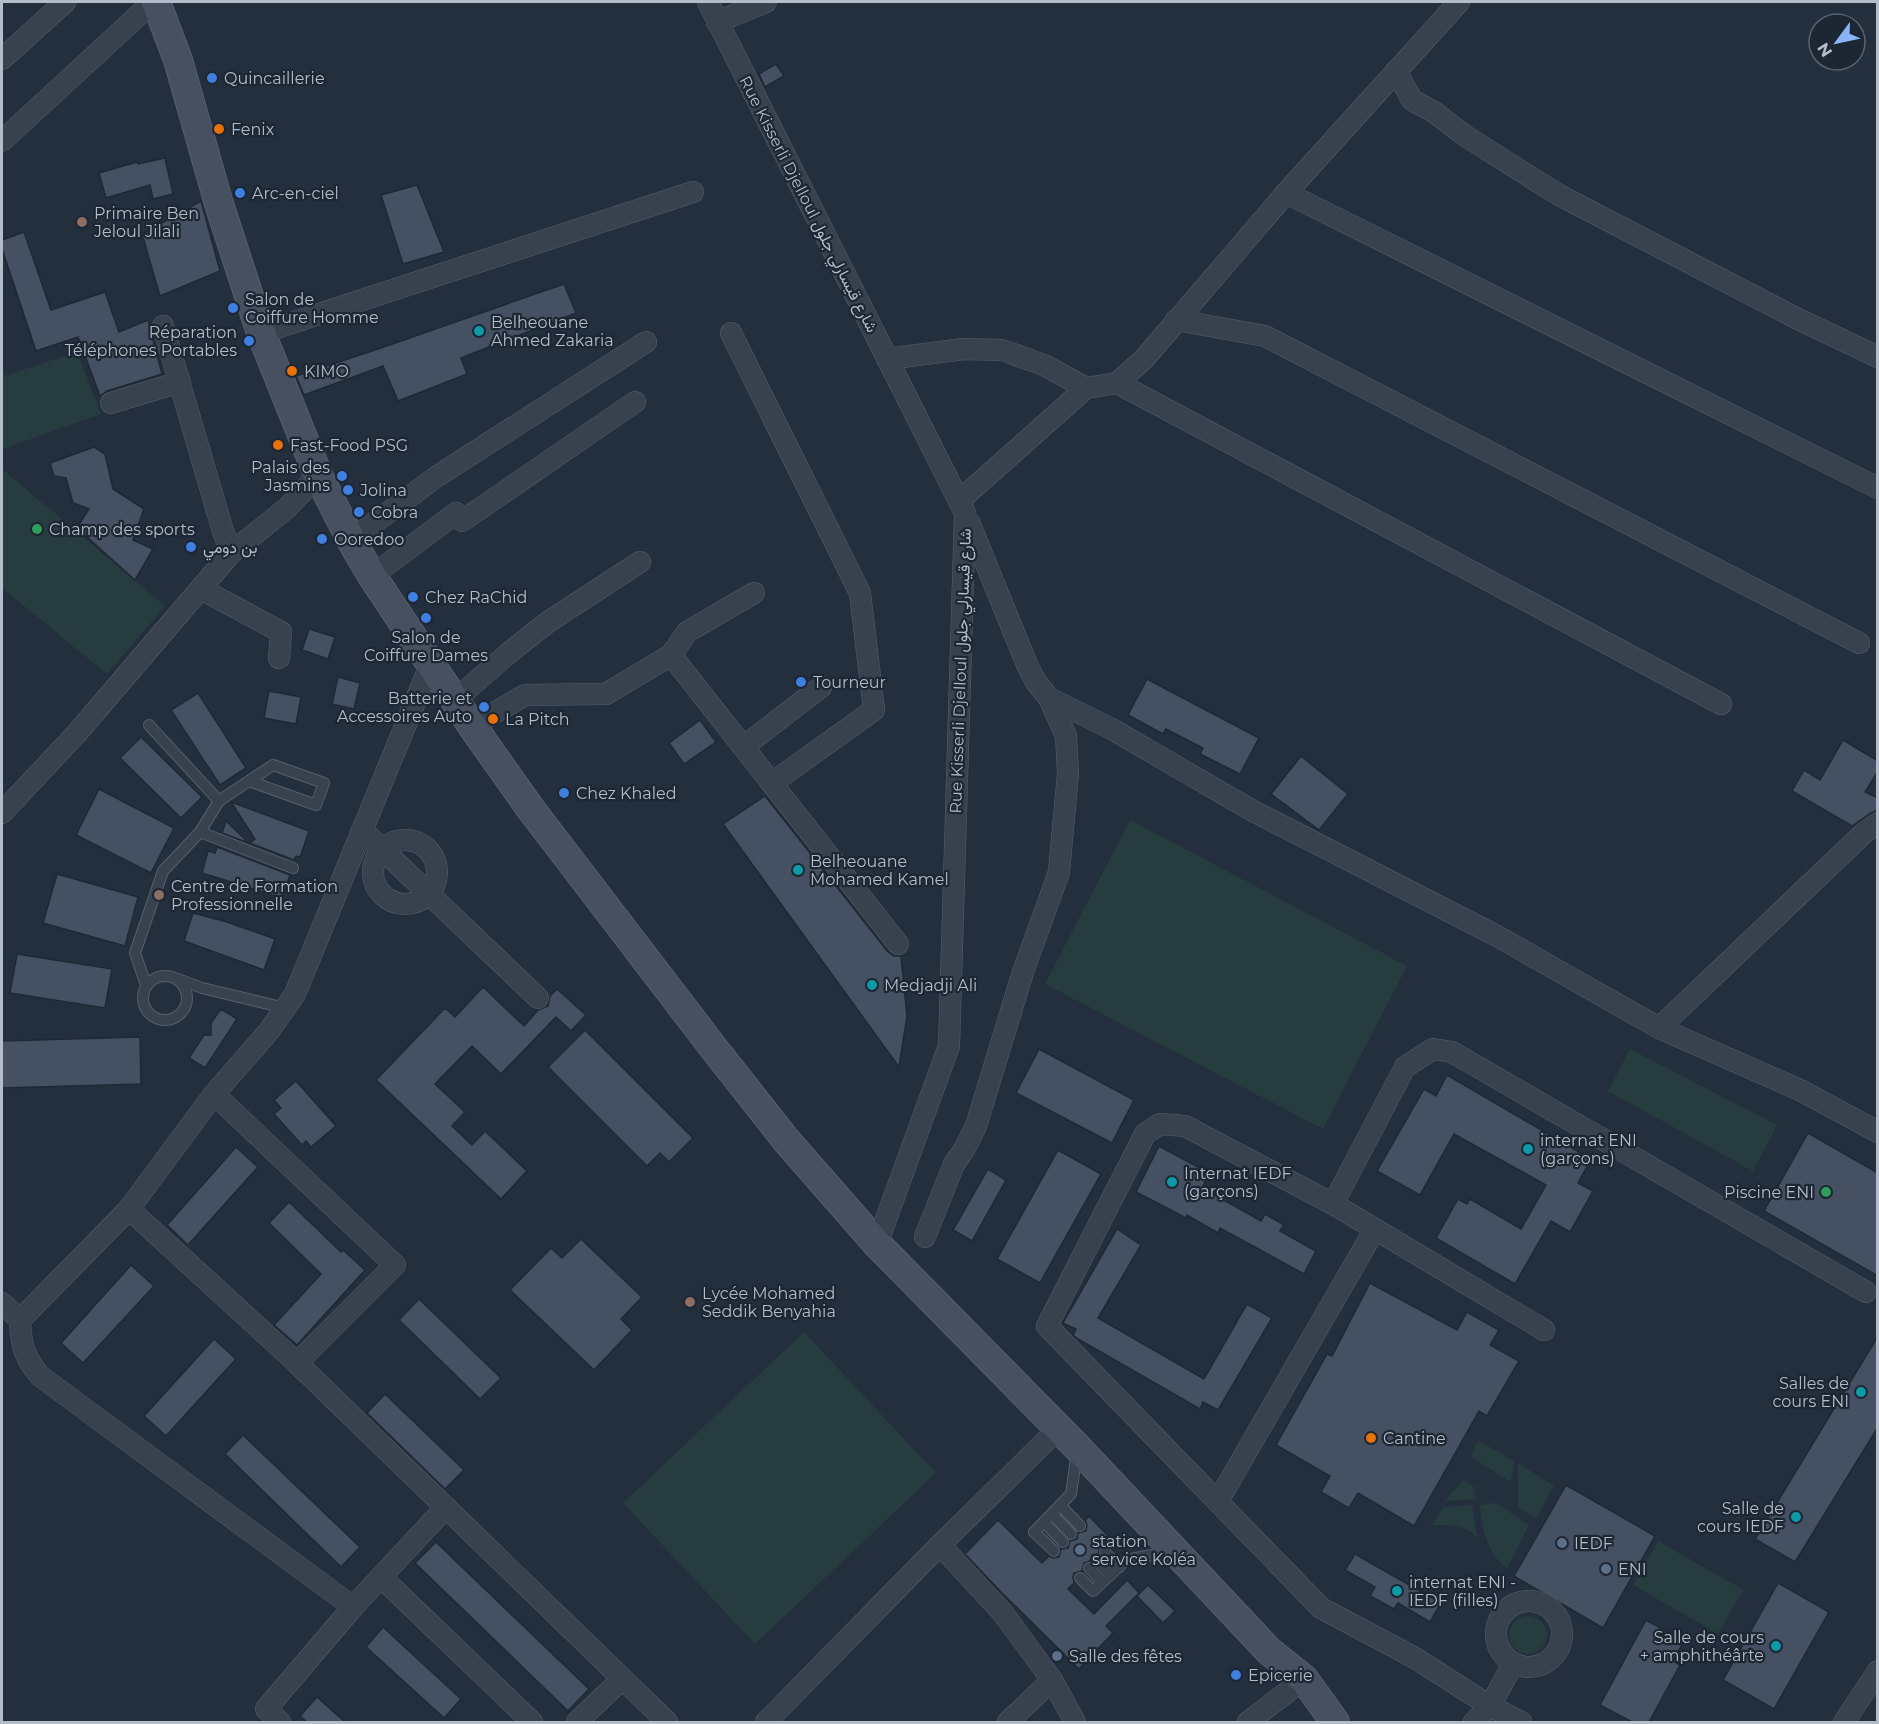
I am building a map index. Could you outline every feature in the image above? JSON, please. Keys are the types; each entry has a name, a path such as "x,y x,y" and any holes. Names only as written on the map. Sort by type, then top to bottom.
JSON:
{"main road":[{"path":"154,2 178,60 213,184 261,333 318,475 372,576 472,726 530,808 786,1140 877,1245 1068,1438 1269,1651 1304,1679 1335,1722"}],"street":[{"path":"2,59 65,2"},
{"path":"2,141 154,2"},
{"name":"Rue Kisserli Djelloul شارع قيسارلي جلول","path":"708,2 962,507 949,1046 877,1245"},
{"path":"717,22 766,2"},
{"path":"925,1237 954,1164 964,1150 975,1126 1023,972 1059,872 1068,773 1066,736 1049,698 1028,667 962,507 1086,388 1117,383 1144,359 1286,194 1459,2"},
{"path":"1396,71 1412,100 1434,112 1464,135 1559,195 1796,318 1878,357"},
{"path":"261,333 693,192"},
{"path":"1286,194 1878,488"},
{"path":"1176,320 1265,336 1859,643"},
{"path":"163,326 231,553"},
{"path":"732,333 860,593 874,710 772,783"},
{"path":"351,540 436,477 646,342"},
{"path":"887,359 963,349 1002,350 1044,365 1086,388"},
{"path":"111,403 180,382"},
{"path":"1117,383 1721,704"},
{"path":"372,576 456,513 462,521 635,402"},
{"path":"2,813 77,733 231,553 286,508 318,475"},
{"path":"455,700 510,651 548,622 640,562"},
{"path":"201,589 281,632 279,658"},
{"path":"472,726 525,695 606,694 670,655 687,632 754,593"},
{"path":"670,655 898,944"},
{"path":"20,1320 129,1209 214,1094 269,1031 294,994 430,663"},
{"path":"743,747 821,687"},
{"path":"1049,698 1110,728 1253,811 1497,936 1659,1028 1800,1090 1878,1132"},
{"path":"1659,1028 1865,832 1878,823"},
{"path":"362,830 538,998"},
{"path":"403,840 413,841 425,847 434,858 437,867 436,881 429,893 417,902 403,904 389,899 382,893 375,881 374,871 377,857 382,849 403,840"},
{"path":"1333,1204 1405,1067 1433,1049 1443,1050 1452,1052 1866,1292"},
{"path":"214,1094 395,1265 297,1363"},
{"path":"1521,1722 1490,1706 1415,1658 1321,1608 1047,1326 1145,1134 1160,1124 1185,1126 1333,1204 1544,1329"},
{"path":"129,1209 297,1363 668,1722"},
{"path":"1218,1501 1375,1228"},
{"path":"2,1303 20,1320 21,1343 29,1362 40,1376 353,1606"},
{"path":"770,1721 940,1545 1068,1438"},
{"path":"280,1722 266,1709 353,1606 446,1508"},
{"path":"940,1545 1002,1612 1052,1680 1075,1722"},
{"path":"381,1577 532,1722"},
{"path":"1474,1722 1490,1706 1513,1664"},
{"path":"1844,1722 1878,1671"},
{"path":"578,1722 622,1679"},
{"path":"1248,1722 1273,1715 1304,1679"},
{"path":"1008,1722 1052,1680"}],"lane":[{"path":"149,725 219,801"},
{"path":"146,986 135,953 163,871 200,832 219,801 249,780 273,765 324,783 316,805 249,780"},
{"path":"200,832 293,868"},
{"path":"135,953 150,970 169,977 179,981 185,990 186,1000 183,1010 175,1017 160,1019 150,1014 144,1005 143,995 146,986 154,979 169,977 202,988 285,1008"},
{"path":"186,1000 193,992 202,988"},
{"path":"1054,1551 1034,1532 1071,1494 1068,1438"},
{"path":"1060,1505 1080,1526"},
{"path":"1048,1518 1067,1538"},
{"path":"1080,1578 1093,1591 1126,1560 1174,1550"},
{"path":"1105,1552 1119,1567"},
{"path":"1093,1565 1106,1578"}],"green space":[{"path":"77,352 101,414 2,449 2,369 5,376"},
{"name":"Champ des sports","path":"2,469 165,606 107,674 2,588"},
{"path":"1130,820 1407,966 1323,1129 1045,984"},
{"path":"1630,1049 1777,1125 1753,1171 1608,1091"},
{"path":"804,1332 936,1473 755,1644 623,1503"},
{"path":"1478,1440 1514,1461 1511,1482 1471,1457"},
{"path":"1518,1463 1554,1486 1536,1518 1518,1507"},
{"path":"1463,1480 1474,1487 1476,1499 1445,1501"},
{"path":"1496,1503 1529,1525 1507,1568 1500,1563 1490,1548 1482,1522 1480,1505"},
{"path":"1472,1505 1477,1537 1462,1528 1433,1525 1443,1507"},
{"path":"1658,1541 1743,1590 1718,1634 1633,1585"},
{"path":"1528,1616 1542,1621 1547,1635 1542,1649 1528,1654 1514,1649 1509,1635 1514,1621"}],"building":[{"path":"776,64 784,76 765,87 759,74"},
{"path":"165,158 173,194 153,199 150,185 106,198 99,173 137,162 138,164"},
{"path":"417,185 444,252 403,264 381,195"},
{"path":"201,201 220,271 160,296 142,234"},
{"path":"24,232 51,310 105,292 119,332 148,320 162,374 107,391 100,396 78,337 36,351 2,249 2,240"},
{"name":"Belheouane Ahmed Zakaria","path":"564,284 576,313 461,358 467,374 398,401 383,366 304,395 296,376 378,349"},
{"path":"94,447 105,454 113,489 144,509 133,540 153,549 135,580 77,528 89,509 73,503 66,478 54,476 50,463"},
{"path":"309,629 335,637 328,659 302,650"},
{"path":"338,677 360,683 354,709 332,704"},
{"path":"1147,679 1259,738 1240,774 1200,754 1203,748 1166,729 1163,734 1128,715"},
{"path":"269,691 301,697 296,724 264,718"},
{"path":"198,693 246,768 220,785 171,710"},
{"path":"700,720 716,742 684,764 669,743"},
{"path":"141,737 202,797 181,818 120,758"},
{"path":"1843,740 1878,761 1878,771 1865,792 1878,798 1878,810 1852,826 1792,791 1804,770 1820,780"},
{"path":"1301,756 1348,794 1319,830 1271,794"},
{"path":"99,789 174,828 151,873 76,835"},
{"path":"765,796 888,952 894,956 901,956 907,1016 899,1067 723,824"},
{"path":"231,802 309,831 300,857 296,856 294,860 250,843 255,839"},
{"path":"226,821 249,843 222,833"},
{"path":"217,847 290,875 282,898 202,873 208,851 215,853"},
{"path":"57,874 138,897 125,946 43,923"},
{"path":"193,913 275,939 264,970 184,941"},
{"path":"17,954 112,969 105,1008 10,993"},
{"path":"483,987 524,1026 538,1010 548,1006 550,996 557,989 586,1015 571,1031 556,1017 501,1074 472,1046 435,1084 465,1112 452,1126 472,1145 485,1131 527,1171 501,1199 376,1080 445,1008 455,1017"},
{"path":"221,1009 237,1019 205,1068 189,1058 204,1035 211,1035 211,1023"},
{"path":"585,1030 693,1138 669,1162 660,1153 647,1166 548,1067"},
{"path":"140,1037 141,1084 2,1088 2,1041"},
{"path":"1039,1049 1134,1100 1112,1143 1016,1093"},
{"name":"internat ENI (garçons)","path":"1447,1075 1591,1159 1578,1183 1593,1191 1570,1232 1551,1221 1515,1284 1436,1238 1458,1199 1467,1204 1470,1199 1521,1229 1546,1185 1454,1134 1420,1195 1377,1171 1424,1089 1436,1096"},
{"path":"296,1081 336,1126 311,1147 306,1141 302,1145 274,1114 281,1108 274,1100"},
{"name":"Piscine ENI","path":"1808,1133 1878,1173 1878,1276 1764,1211"},
{"path":"1159,1146 1209,1173 1202,1188 1261,1221 1265,1214 1284,1225 1280,1231 1316,1251 1304,1274 1220,1228 1218,1233 1187,1215 1186,1218 1136,1192"},
{"path":"236,1147 258,1167 188,1245 167,1225"},
{"path":"1058,1150 1101,1174 1040,1283 997,1259"},
{"path":"988,1169 1006,1180 972,1241 953,1230"},
{"path":"289,1202 341,1252 343,1250 365,1270 297,1345 274,1325 321,1274 269,1223"},
{"path":"1117,1229 1141,1245 1098,1318 1204,1379 1247,1304 1272,1318 1218,1410 1203,1402 1200,1409 1078,1339 1073,1335 1076,1329 1063,1323"},
{"path":"581,1239 642,1297 621,1319 632,1330 594,1370 510,1290 551,1248 562,1258"},
{"path":"131,1265 154,1286 83,1363 61,1343"},
{"path":"1370,1283 1457,1330 1467,1312 1499,1330 1490,1345 1519,1361 1487,1416 1479,1411 1414,1526 1358,1493 1349,1508 1321,1492 1330,1476 1276,1445 1327,1354 1332,1356"},
{"path":"419,1299 501,1378 480,1399 399,1320"},
{"path":"1878,1336 1878,1427 1795,1562 1755,1539"},
{"path":"214,1339 236,1359 166,1436 144,1416"},
{"path":"385,1394 464,1470 445,1489 367,1413"},
{"path":"243,1435 360,1547 341,1567 225,1454"},
{"path":"1566,1485 1655,1536 1603,1628 1514,1576"},
{"path":"1089,1516 1115,1543 1111,1547 1104,1545 1100,1547 1098,1554 1092,1555 1090,1561 1084,1563 1082,1571 1074,1573 1074,1583 1068,1589 1094,1614 1127,1580 1139,1593 1106,1626 1113,1633 1079,1669 965,1554 998,1520 1042,1563 1049,1556 1059,1557 1061,1549 1068,1548 1070,1541 1077,1539 1078,1533 1086,1531 1085,1520"},
{"path":"436,1542 589,1689 568,1711 415,1563"},
{"name":"internat ENI - IEDF (filles)","path":"1355,1554 1441,1603 1430,1622 1398,1603 1394,1609 1370,1596 1375,1587 1345,1570"},
{"name":"Salle de cours + amphithéârte","path":"1778,1583 1829,1612 1774,1709 1723,1680"},
{"path":"1148,1585 1175,1611 1163,1623 1137,1596"},
{"path":"1646,1620 1684,1641 1673,1661 1680,1665 1649,1722 1632,1722 1600,1705"},
{"path":"383,1627 461,1699 444,1718 366,1647"},
{"path":"317,1697 345,1722 307,1722 300,1716"}],"place":[{"name":"Quincaillerie","path":"212,78"},
{"name":"Fenix","path":"219,129"},
{"name":"Arc-en-ciel","path":"240,193"},
{"name":"Primaire Ben Jeloul Jilali","path":"82,222"},
{"name":"Salon de Coiffure Homme","path":"233,308"},
{"name":"Belheouane Ahmed Zakaria","path":"479,331"},
{"name":"Réparation Téléphones Portables","path":"249,341"},
{"name":"KIMO","path":"292,371"},
{"name":"Fast-Food PSG","path":"278,445"},
{"name":"Palais des Jasmins","path":"342,476"},
{"name":"Jolina","path":"348,490"},
{"name":"Cobra","path":"359,512"},
{"name":"Champ des sports","path":"37,529"},
{"name":"Ooredoo","path":"322,539"},
{"name":"بن دومي","path":"191,547"},
{"name":"Chez RaChid","path":"413,597"},
{"name":"Salon de Coiffure Dames","path":"426,618"},
{"name":"Tourneur","path":"801,682"},
{"name":"Batterie et Accessoires Auto","path":"484,707"},
{"name":"La Pitch","path":"493,719"},
{"name":"Chez Khaled","path":"564,793"},
{"name":"Belheouane Mohamed Kamel","path":"798,870"},
{"name":"Centre de Formation Professionnelle","path":"159,895"},
{"name":"Medjadji Ali","path":"872,985"},
{"name":"internat ENI (garçons)","path":"1528,1149"},
{"name":"Internat IEDF (garçons)","path":"1172,1182"},
{"name":"Piscine ENI","path":"1826,1192"},
{"name":"Lycée Mohamed Seddik Benyahia","path":"690,1302"},
{"name":"Salles de cours ENI","path":"1861,1392"},
{"name":"Cantine","path":"1371,1438"},
{"name":"Salle de cours IEDF","path":"1796,1517"},
{"name":"IEDF","path":"1562,1543"},
{"name":"station service Koléa","path":"1080,1550"},
{"name":"ENI","path":"1606,1569"},
{"name":"internat ENI - IEDF (filles)","path":"1397,1591"},
{"name":"Salle de cours + amphithéârte","path":"1776,1646"},
{"name":"Salle des fêtes","path":"1057,1656"},
{"name":"Epicerie","path":"1236,1675"}]}
